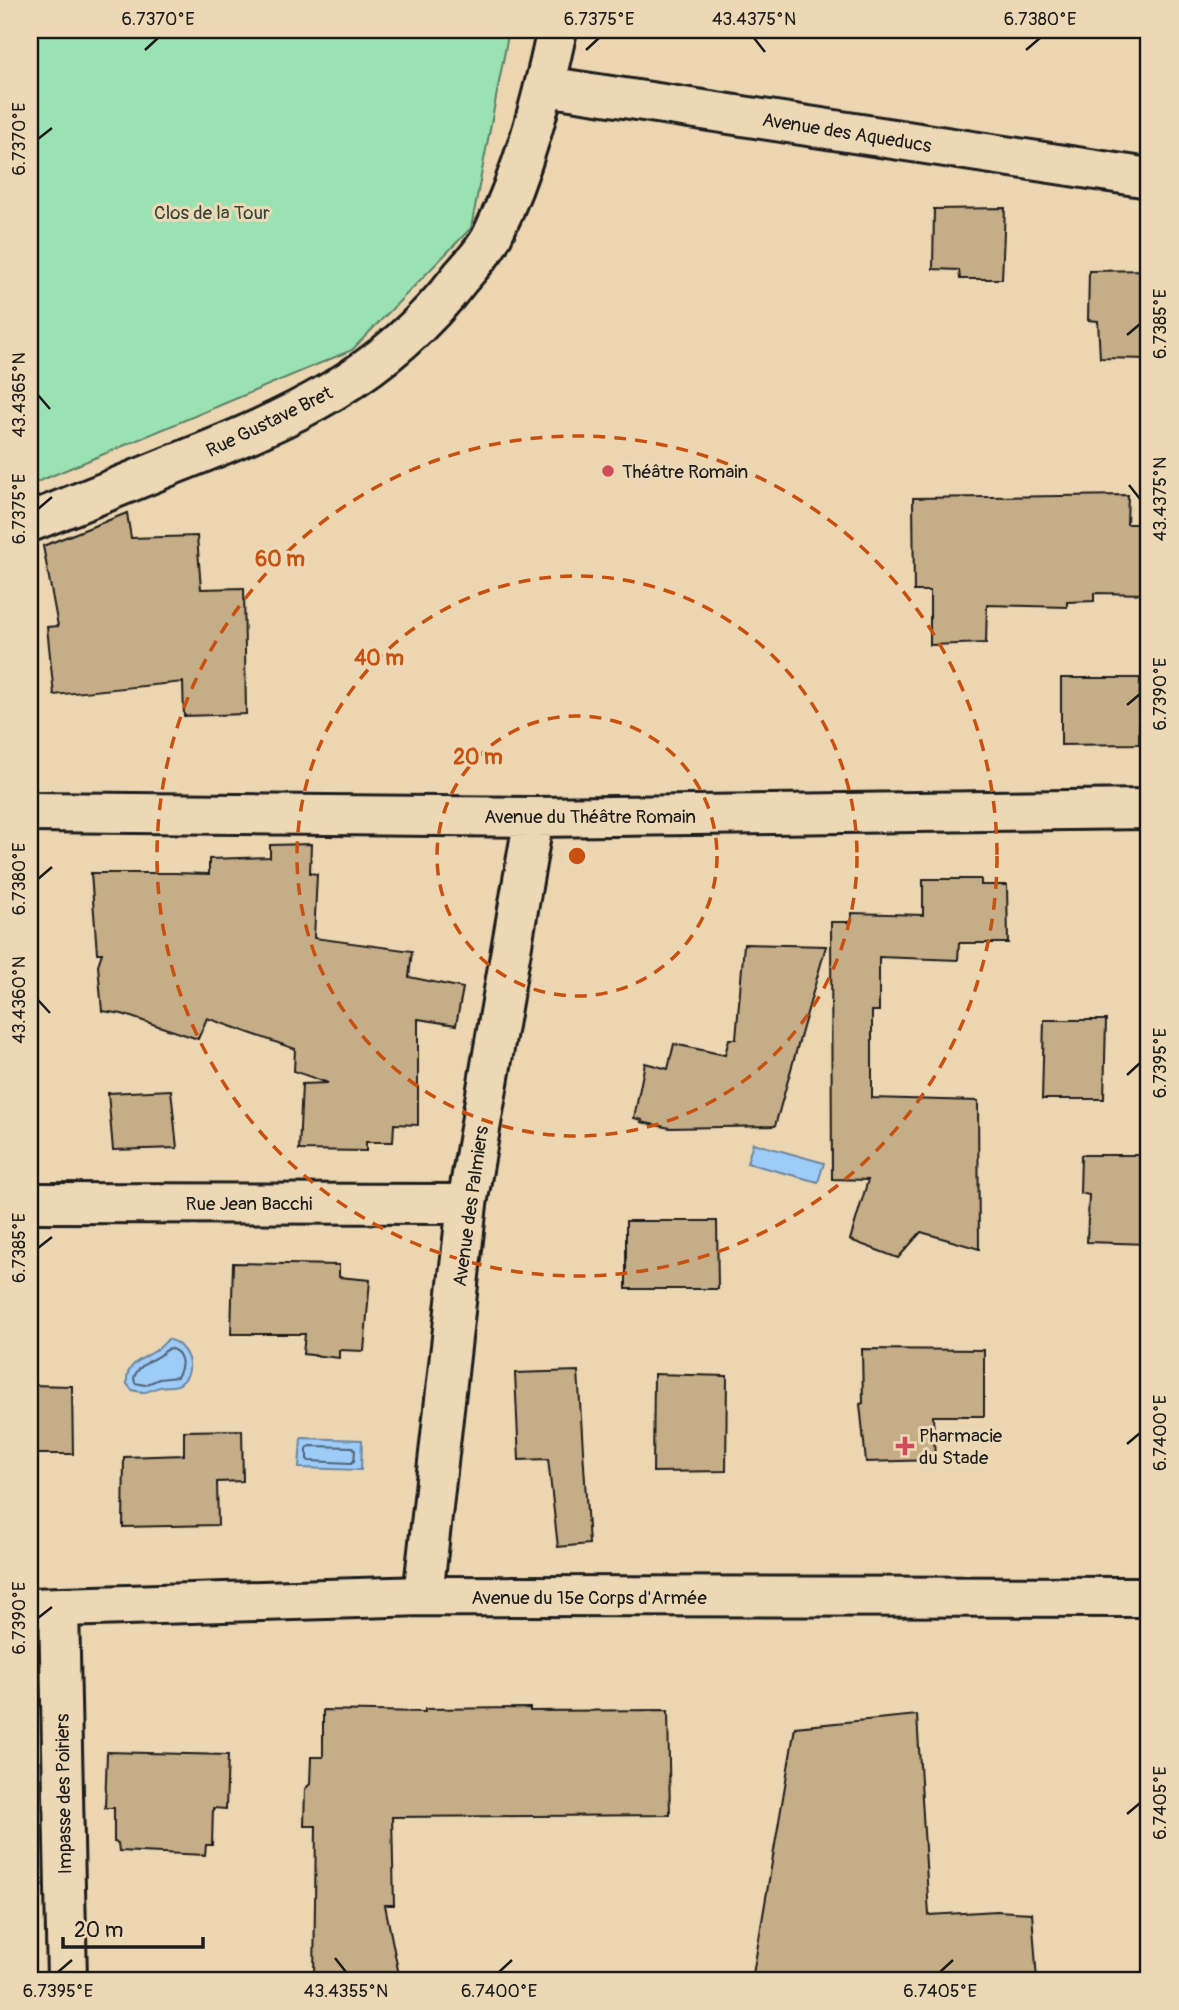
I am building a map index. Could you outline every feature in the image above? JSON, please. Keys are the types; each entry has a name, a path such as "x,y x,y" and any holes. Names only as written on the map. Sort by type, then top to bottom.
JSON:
{"street":[{"name":"Rue Gustave Bret","path":"30,522 257,431 326,396 384,358 441,303 491,239 521,167 545,86 557,30"},
{"name":"Avenue des Aqueducs","path":"545,86 1149,178"},
{"name":"Avenue du Théâtre Romain","path":"30,812 534,817 1149,809"},
{"name":"Avenue des Palmiers","path":"423,1597 467,1204 534,817"},
{"name":"Rue Jean Bacchi","path":"30,1203 467,1204"},
{"name":"Avenue du 15e Corps d'Armée","path":"44,1608 423,1597 1149,1597"},
{"name":"Impasse des Poiriers","path":"44,1608 67,1980"}],"green space":[{"name":"Clos de la Tour","path":"30,30 509,30 471,228 352,350 30,485"}],"water":[{"path":"753,1143 824,1163 818,1182 747,1163"},
{"path":"168,1339 185,1351 189,1364 186,1377 176,1385 162,1386 146,1392 132,1390 127,1384 131,1367 157,1350"},
{"path":"301,1438 362,1440 361,1470 299,1468"}],"building":[{"path":"1005,208 1002,279 960,279 959,270 933,269 934,209"},
{"path":"1149,270 1149,359 1100,358 1098,321 1088,320 1089,271"},
{"path":"1128,495 1127,524 1149,524 1149,594 1094,593 1094,601 1067,602 1067,607 987,605 986,643 930,645 930,591 914,591 913,498"},
{"path":"127,513 131,538 197,536 201,589 244,588 246,714 184,716 183,682 54,695 47,627 58,626 43,546"},
{"path":"1061,678 1140,678 1139,744 1061,745"},
{"path":"311,844 310,873 317,874 314,938 412,951 409,977 463,988 456,1025 418,1019 418,1125 394,1124 393,1142 366,1142 366,1151 299,1150 302,1084 328,1083 294,1071 295,1049 207,1018 198,1039 122,1014 102,1011 98,965 102,953 97,953 91,873 209,874 209,859 270,857 270,845"},
{"path":"923,879 981,879 981,885 1007,885 1008,943 959,943 958,960 879,957 879,1011 872,1011 872,1098 978,1101 979,1249 921,1232 898,1258 850,1240 868,1180 832,1179 831,922 851,922 852,913 923,915"},
{"path":"744,944 826,946 775,1126 670,1128 634,1118 645,1063 668,1069 674,1044 725,1055 729,1039 736,1039"},
{"path":"1044,1020 1106,1020 1104,1099 1042,1099"},
{"path":"171,1090 177,1148 113,1150 108,1093"},
{"path":"1081,1155 1149,1155 1149,1244 1087,1242 1089,1195 1080,1193"},
{"path":"626,1221 717,1221 718,1289 626,1289"},
{"path":"233,1263 339,1265 339,1277 370,1280 364,1351 339,1350 339,1358 303,1354 305,1334 231,1334"},
{"path":"862,1349 984,1350 984,1416 933,1416 935,1460 866,1462 860,1404 863,1403"},
{"path":"578,1371 589,1544 558,1547 548,1459 519,1460 515,1373"},
{"path":"654,1374 727,1376 726,1471 653,1472"},
{"path":"30,1385 72,1386 73,1454 30,1454"},
{"path":"242,1430 243,1481 217,1482 218,1525 123,1527 124,1457 184,1455 184,1431"},
{"path":"530,1708 530,1711 668,1710 670,1815 392,1817 394,1905 385,1905 400,1980 314,1980 316,1826 304,1826 305,1789 310,1784 311,1757 323,1757 323,1710 425,1712 425,1709"},
{"path":"917,1715 929,1915 997,1911 1032,1913 1037,1980 752,1980 795,1727"},
{"path":"107,1752 228,1755 226,1809 213,1808 212,1845 206,1845 205,1855 119,1851 118,1843 114,1842 114,1808 105,1808"}],"place":[{"name":"Théâtre Romain","path":"608,471"},
{"name":"Pharmacie du Stade","path":"905,1446"}]}
